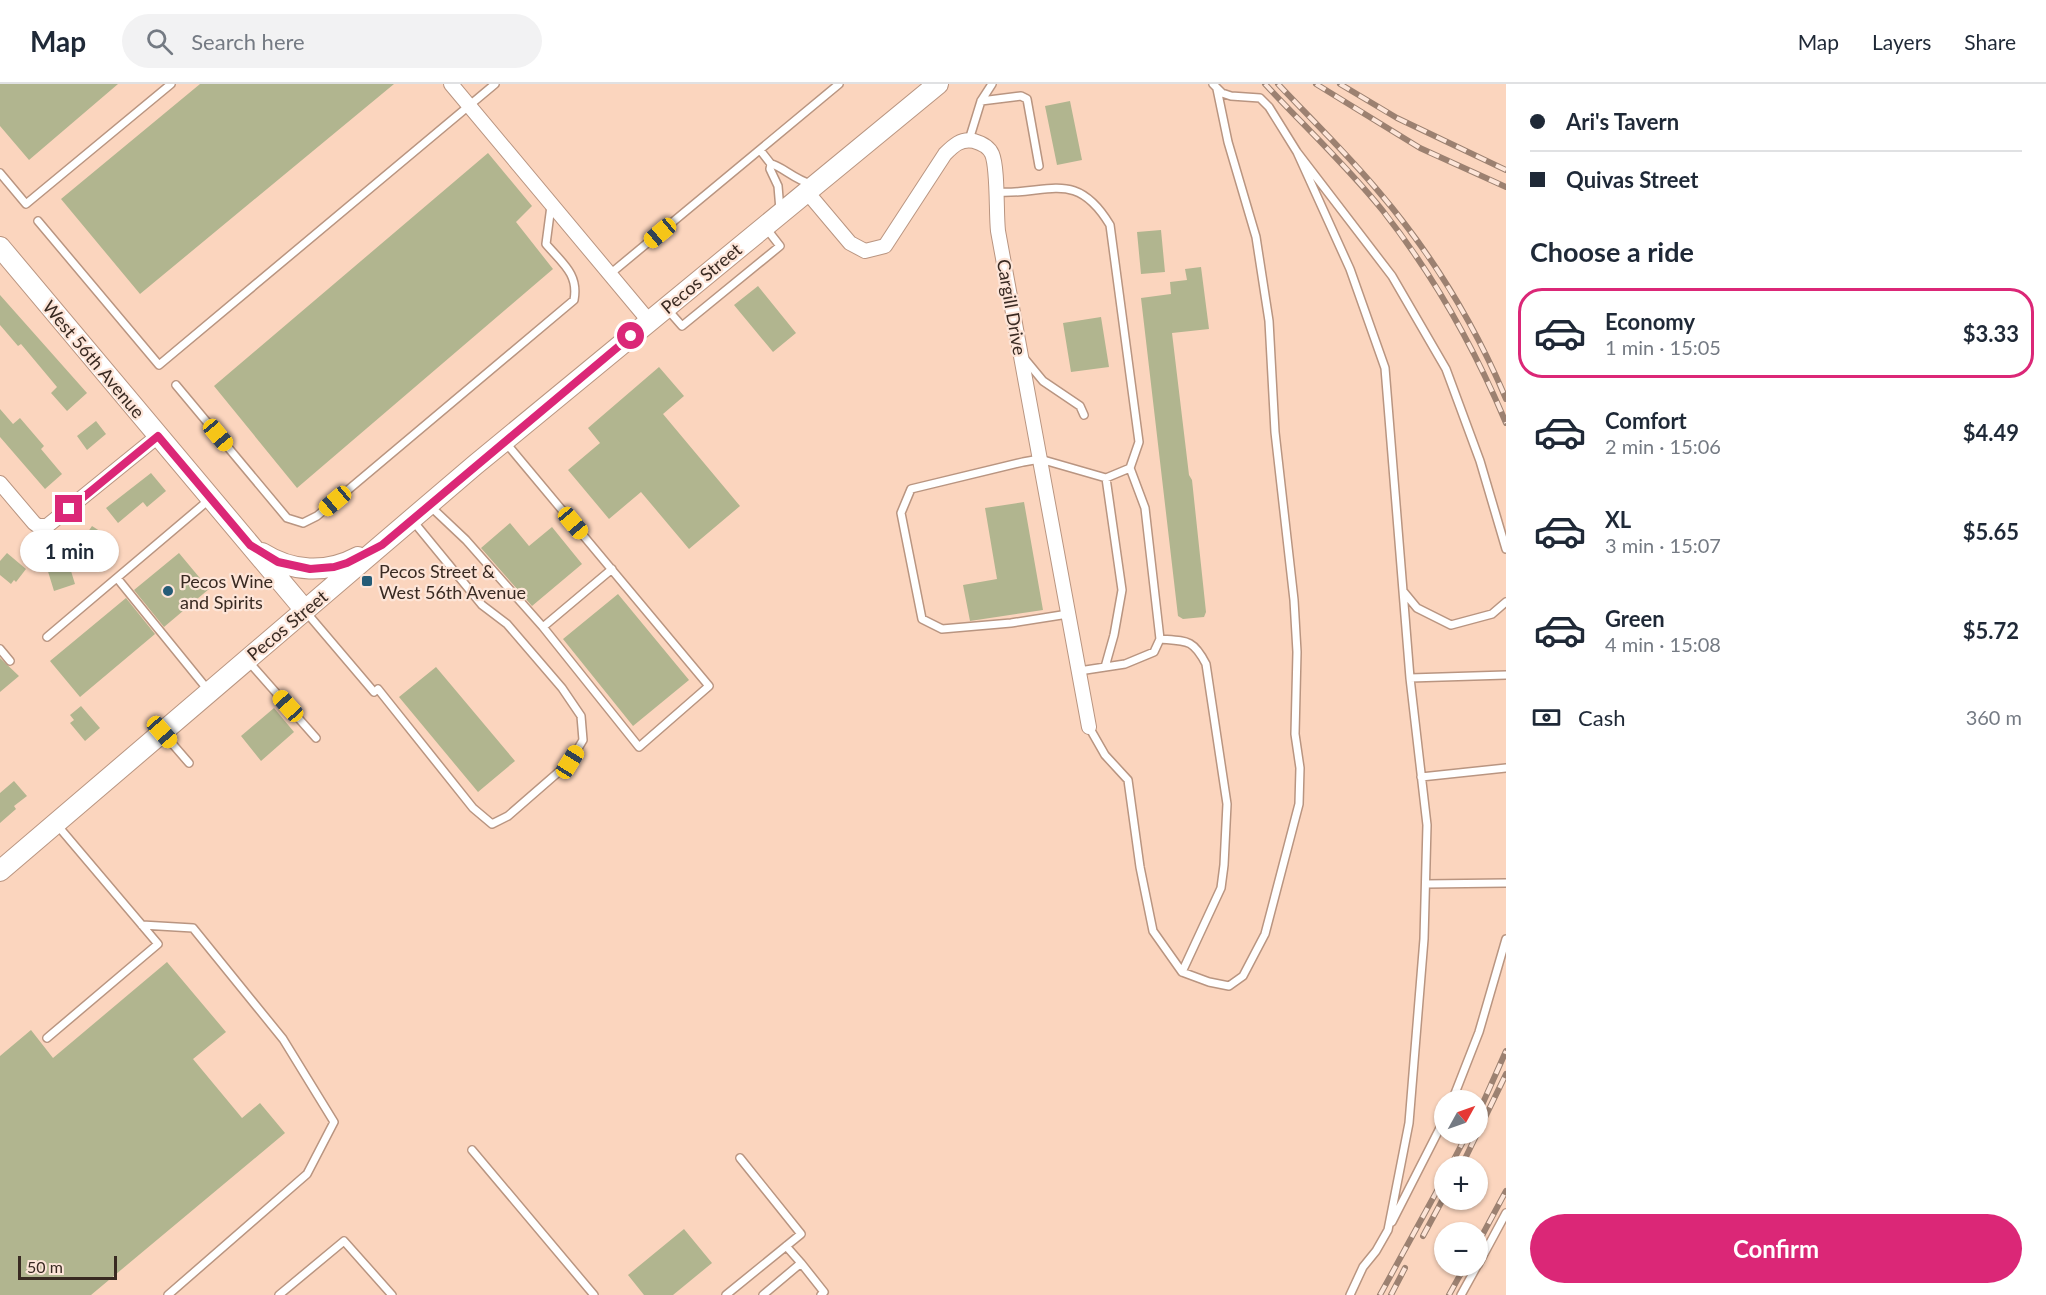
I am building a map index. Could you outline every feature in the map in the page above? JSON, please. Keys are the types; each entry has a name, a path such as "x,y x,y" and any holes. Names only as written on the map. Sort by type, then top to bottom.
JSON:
{"main road":[{"name":"Pecos Street","path":"0,871 304,609 504,441 938,84"},
{"name":"West 56th Avenue","path":"1,249 304,609"},
{"path":"250,545 278,562 310,569 347,563 382,545"}],"street":[{"path":"451,84 649,321"},
{"path":"811,189 850,243 865,251 885,246 945,154 956,144 969,140"},
{"name":"Cargill Drive","path":"969,140 982,143 992,152 995,166 998,231 1089,727"},
{"path":"0,483 34,523 38,526 47,526 158,436"}],"lane":[{"path":"0,173 26,204 171,84"},
{"path":"38,221 159,365 495,84"},
{"path":"610,274 839,84"},
{"path":"969,140 981,101 992,84"},
{"path":"1215,86 1231,96 1260,98 1269,107 1297,152 1392,276 1446,369 1480,461 1506,549"},
{"path":"1089,727 1105,755 1128,780 1140,867 1152,931 1182,972 1209,982 1229,986 1242,976 1265,933 1299,804 1300,768 1295,734 1297,652 1294,600 1275,432 1269,321 1256,237 1228,142 1215,86"},
{"path":"981,101 1021,96 1027,99 1039,166"},
{"path":"760,150 771,164 770,169 778,186 780,213"},
{"path":"1297,152 1350,269 1385,368 1410,678 1427,825 1424,939 1409,1123 1388,1230"},
{"path":"771,164 776,164 792,178 811,189"},
{"path":"995,192 1015,193 1053,186 1072,190 1087,196 1103,213 1110,225 1139,441 1130,468 1145,508 1160,639 1154,652 1125,664 1079,671"},
{"path":"176,385 287,518 303,523 317,516 574,300 576,287 574,278 546,244 551,204"},
{"path":"1021,354 1043,381 1080,406 1084,415"},
{"path":"429,505 466,540 543,627 639,747 709,686 504,441"},
{"path":"1068,614 1011,623 942,629 922,619 901,513 910,489 1040,459 1106,478 1130,468"},
{"path":"1105,667 1114,635 1122,590 1106,478"},
{"path":"47,637 210,499"},
{"path":"304,609 376,690 473,808 492,824 508,816 570,762 583,740 581,716 562,688 507,624 482,605 412,519"},
{"path":"543,627 612,569"},
{"path":"117,578 209,691"},
{"path":"1403,591 1417,608 1450,625 1492,615 1506,602"},
{"path":"1160,639 1188,641 1197,647 1206,664 1227,804 1221,888 1182,972"},
{"path":"0,649 10,661"},
{"path":"246,660 316,738"},
{"path":"1410,678 1506,675"},
{"path":"162,732 189,763"},
{"path":"1421,777 1506,768"},
{"path":"47,1038 158,944 56,824"},
{"path":"1426,884 1506,883"},
{"path":"142,925 193,928 283,1039 334,1122 307,1174 168,1295"},
{"path":"1456,1090 1479,1032 1506,939"},
{"path":"1350,1295 1363,1267 1376,1251 1388,1230 1434,1140"},
{"path":"472,1150 594,1295"},
{"path":"726,1295 801,1234 740,1158"},
{"path":"1488,1246 1506,1214"},
{"path":"279,1295 344,1241 392,1295"},
{"path":"786,1246 824,1292 821,1295"},
{"path":"763,1295 801,1263"},
{"path":"1461,1295 1471,1276"}],"building":[{"path":"0,84 118,84 29,160 0,126"},
{"path":"200,84 394,84 140,294 61,199"},
{"path":"1070,101 1082,160 1057,165 1045,106"},
{"path":"488,153 532,206 516,222 553,269 297,488 214,386"},
{"path":"1161,230 1165,272 1141,274 1137,232"},
{"path":"1201,267 1209,329 1172,333 1189,475 1192,480 1206,612 1204,617 1183,619 1178,616 1141,298 1171,294 1170,282 1187,280 1185,269"},
{"path":"758,286 796,333 773,352 734,305"},
{"path":"0,295 87,393 67,411 51,393 57,387 21,344 18,346 0,325"},
{"path":"1101,317 1109,367 1071,372 1063,323"},
{"path":"659,367 684,396 663,414 740,506 689,549 641,492 609,519 568,470 600,443 588,428"},
{"path":"0,409 13,424 20,418 44,446 41,449 62,474 45,489 0,437"},
{"path":"96,421 106,434 87,450 77,436"},
{"path":"151,473 166,491 147,507 143,502 118,523 106,508"},
{"path":"1024,502 1043,610 970,621 963,585 997,579 985,508"},
{"path":"510,523 529,546 552,527 582,564 532,606 481,548"},
{"path":"92,526 106,535 93,554 79,545"},
{"path":"7,553 26,569 16,582 14,580 11,584 0,575 0,561"},
{"path":"179,553 209,589 164,627 134,590"},
{"path":"67,558 75,584 54,591 46,565"},
{"path":"618,594 689,680 633,726 563,639"},
{"path":"126,598 155,634 80,697 50,661"},
{"path":"0,658 19,676 0,692"},
{"path":"436,667 515,761 478,792 399,697"},
{"path":"81,706 100,728 85,741 70,723 74,720 70,715"},
{"path":"274,708 294,732 261,761 241,736"},
{"path":"14,781 27,796 14,806 16,809 0,823 0,793"},
{"path":"167,962 226,1032 193,1059 242,1118 260,1103 285,1133 91,1295 0,1295 0,1056 31,1030 53,1058"},
{"path":"684,1229 712,1263 673,1295 644,1295 628,1275"}],"railway":[{"path":"1265,84 1355,178 1402,236 1452,313 1506,423"},
{"path":"1278,84 1367,178 1398,215 1434,265 1466,317 1506,399"},
{"path":"1316,84 1420,148 1506,187"},
{"path":"1340,84 1397,118 1506,170"},
{"path":"1488,1092 1506,1051"},
{"path":"1466,1156 1506,1074"},
{"path":"1456,1156 1462,1144"},
{"path":"1488,1224 1506,1191"},
{"path":"1380,1295 1434,1196"},
{"path":"1423,1236 1437,1210"},
{"path":"1391,1295 1405,1268"},
{"path":"1449,1295 1459,1276"}],"place":[{"name":"Pecos Street & West 56th Avenue","path":"367,581"},
{"name":"Pecos Wine and Spirits","path":"168,591"}],"route":[{"path":"69,509 158,436 250,545 278,562 295,568 334,567 347,563 382,545 631,336"}]}
